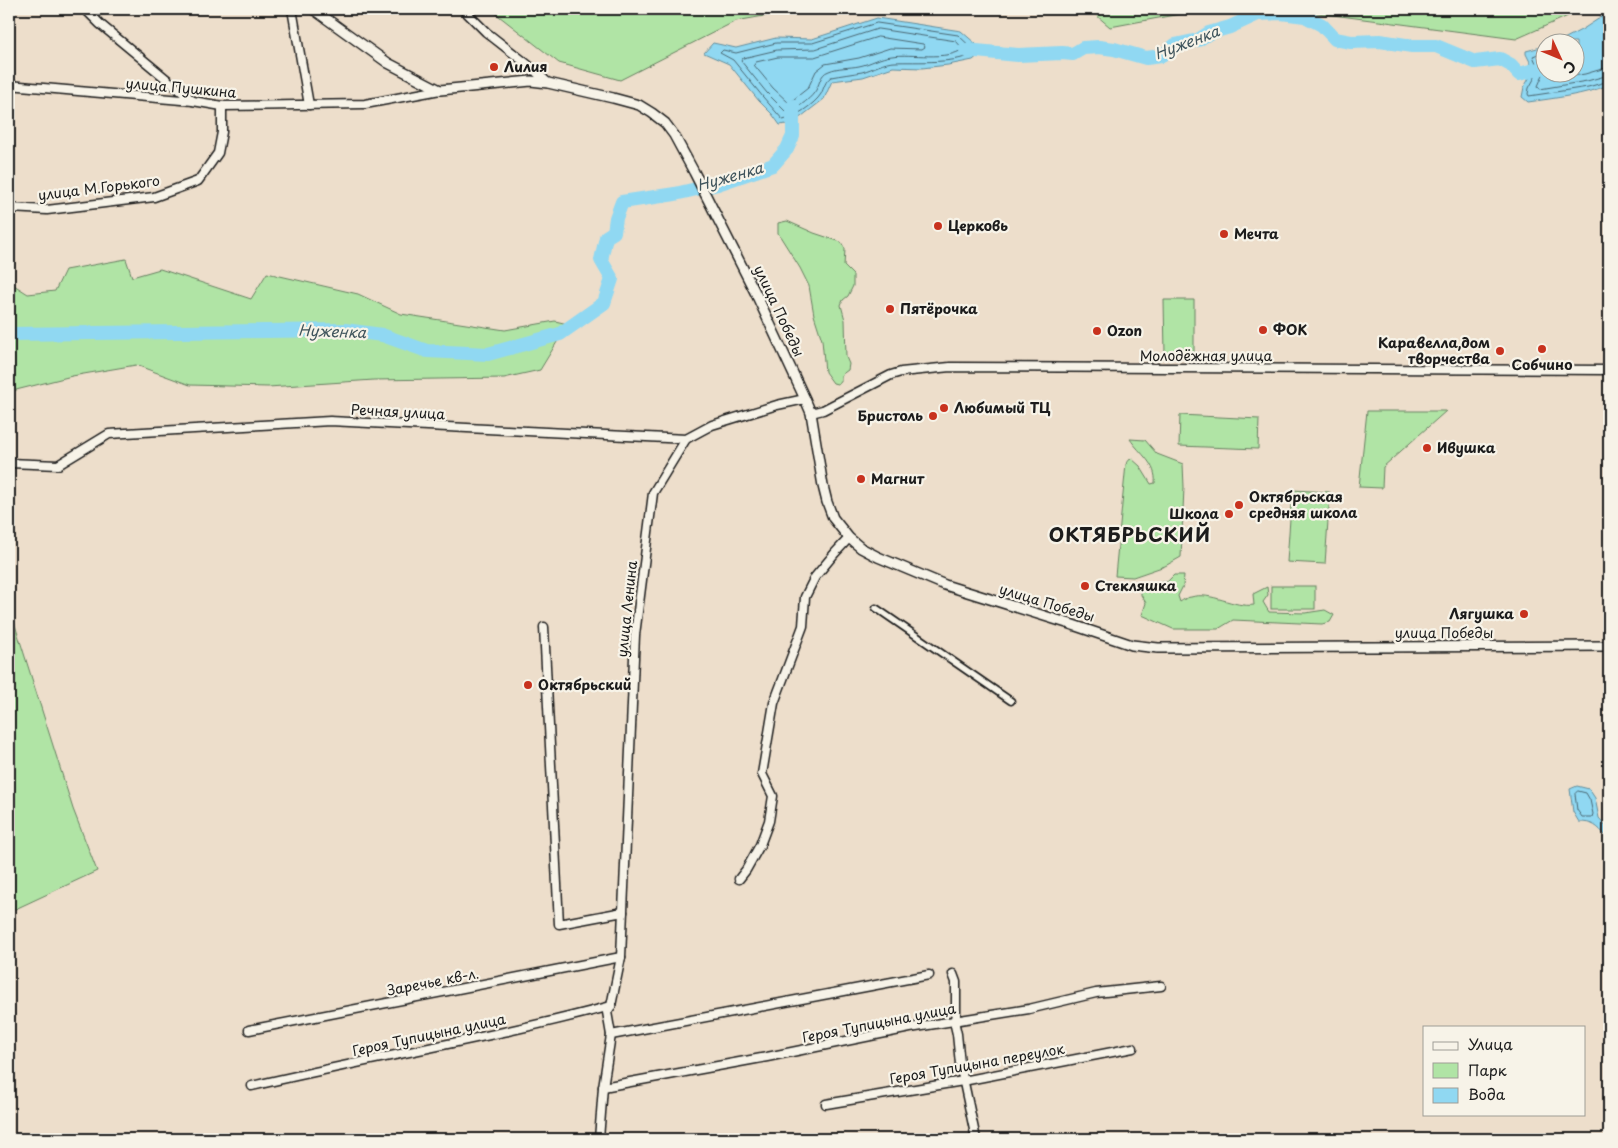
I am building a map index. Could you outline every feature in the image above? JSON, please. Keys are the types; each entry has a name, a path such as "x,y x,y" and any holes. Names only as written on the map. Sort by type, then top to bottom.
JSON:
{"street":[{"path":"85,9 100,24 193,102"},
{"path":"292,9 309,105"},
{"path":"313,9 388,63 440,90"},
{"path":"463,9 486,32 548,82"},
{"name":"улица Победы","path":"440,90 531,81 548,82 638,105 652,113 665,124 674,135 694,172 756,294 811,413 823,486 833,518 849,538 861,548 945,585 1132,645 1158,648 1609,646"},
{"name":"улица Пушкина","path":"9,85 222,106 365,104 440,90"},
{"name":"улица М.Горького","path":"9,208 47,210 154,197 198,181 218,153 222,132 222,106"},
{"name":"Молодёжная улица","path":"811,413 823,410 901,372 950,367 1609,370"},
{"path":"686,439 712,425 777,405 805,399"},
{"name":"Речная улица","path":"9,463 58,465 109,434 330,421 686,439"},
{"name":"улица Ленина","path":"599,1139 610,1035 607,1012 611,1006 621,958 635,635 653,493 686,439"},
{"path":"739,879 760,845 769,821 773,796 762,774 774,703 803,626 805,597 814,577 849,538"},
{"path":"876,608 1010,701"},
{"path":"544,627 559,924 623,912"},
{"name":"Заречье кв-л.","path":"249,1030 621,958"},
{"path":"953,974 956,982 956,1015 954,1021 976,1139"},
{"path":"610,1035 929,975"},
{"name":"Героя Тупицына улица","path":"603,1087 954,1021 1029,1009 1096,993 1161,986"},
{"name":"Героя Тупицына улица","path":"252,1086 316,1071 501,1034 611,1006"},
{"name":"Героя Тупицына переулок","path":"826,1104 964,1081 1132,1048"}],"green space":[{"path":"490,9 803,9 736,21 620,80 559,63"},
{"path":"1089,9 1207,9 1110,27"},
{"path":"1287,9 1569,9 1568,16 1516,39"},
{"path":"787,221 841,242 845,249 844,266 853,275 853,286 841,305 845,320 846,357 849,364 848,370 841,375 841,382 837,384 833,383 825,372 822,340 814,315 809,286 778,233 778,223"},
{"path":"126,259 132,277 160,269 251,299 267,273 358,294 401,314 505,330 555,321 568,324 540,370 504,378 374,380 268,387 190,385 136,365 72,376 12,391 9,390 9,282 28,294 55,291 65,270"},
{"path":"1164,300 1194,300 1194,354 1165,354"},
{"path":"1367,411 1446,411 1383,467 1382,488 1359,487"},
{"path":"1180,415 1259,419 1258,449 1179,446"},
{"path":"1130,439 1145,440 1157,454 1183,464 1184,487 1181,557 1165,566 1133,577 1115,576 1126,464 1131,458 1140,466 1151,484 1155,483 1155,476 1147,459"},
{"path":"1292,490 1330,492 1325,564 1287,562"},
{"path":"1174,575 1184,575 1183,586 1178,596 1180,602 1188,598 1206,596 1239,604 1254,605 1253,594 1267,587 1268,595 1263,602 1269,612 1305,613 1325,610 1334,615 1330,622 1322,624 1233,620 1218,629 1173,629 1142,615 1146,603 1141,595 1141,587 1155,582 1167,582"},
{"path":"1271,586 1315,586 1315,609 1271,609"},
{"path":"9,606 73,809 97,871 9,912"}],"water":[{"path":"1609,12 1609,85 1579,94 1528,102 1522,97 1524,87 1534,70 1526,51 1536,48 1536,82 1586,82 1586,32 1577,32"},
{"path":"877,18 961,31 984,51 973,60 948,65 922,68 893,67 863,77 832,81 824,99 793,123 780,125 729,64 704,53 713,43 736,48 776,38 812,39"},
{"path":"1577,786 1589,789 1595,798 1599,818 1608,828 1606,836 1594,825 1579,822 1573,812 1570,789"}],"waterway":[{"name":"Нуженка","path":"966,50 1018,55 1073,54 1083,48 1099,47 1146,58 1162,56 1175,45 1198,40 1209,33 1230,27 1258,14 1281,13 1305,16 1322,25 1335,39 1351,42 1380,41 1412,46 1436,46 1475,62 1500,59 1511,65 1519,74 1536,70"},
{"name":"Нуженка","path":"9,334 345,330 382,335 427,351 488,354 560,334 604,303 612,279 601,260 606,237 614,232 616,218 622,202 675,194 718,184 773,165 787,149 793,136 793,106"}],"place":[{"name":"Лилия","path":"494,67"},
{"name":"Церковь","path":"938,226"},
{"name":"Мечта","path":"1224,234"},
{"name":"Пятёрочка","path":"890,309"},
{"name":"ФОК","path":"1263,330"},
{"name":"Ozon","path":"1097,331"},
{"name":"Собчино","path":"1542,349"},
{"name":"Каравелла,дом творчества","path":"1500,351"},
{"name":"Любимый ТЦ","path":"944,408"},
{"name":"Бристоль","path":"933,416"},
{"name":"Ивушка","path":"1427,448"},
{"name":"Магнит","path":"861,479"},
{"name":"Октябрьская средняя школа","path":"1239,505"},
{"name":"Школа","path":"1229,514"},
{"name":"Стекляшка","path":"1085,586"},
{"name":"Лягушка","path":"1524,614"},
{"name":"Октябрьский","path":"528,685"}],"district":[{"name":"ОКТЯБРЬСКИЙ","path":"1130,535"}]}
